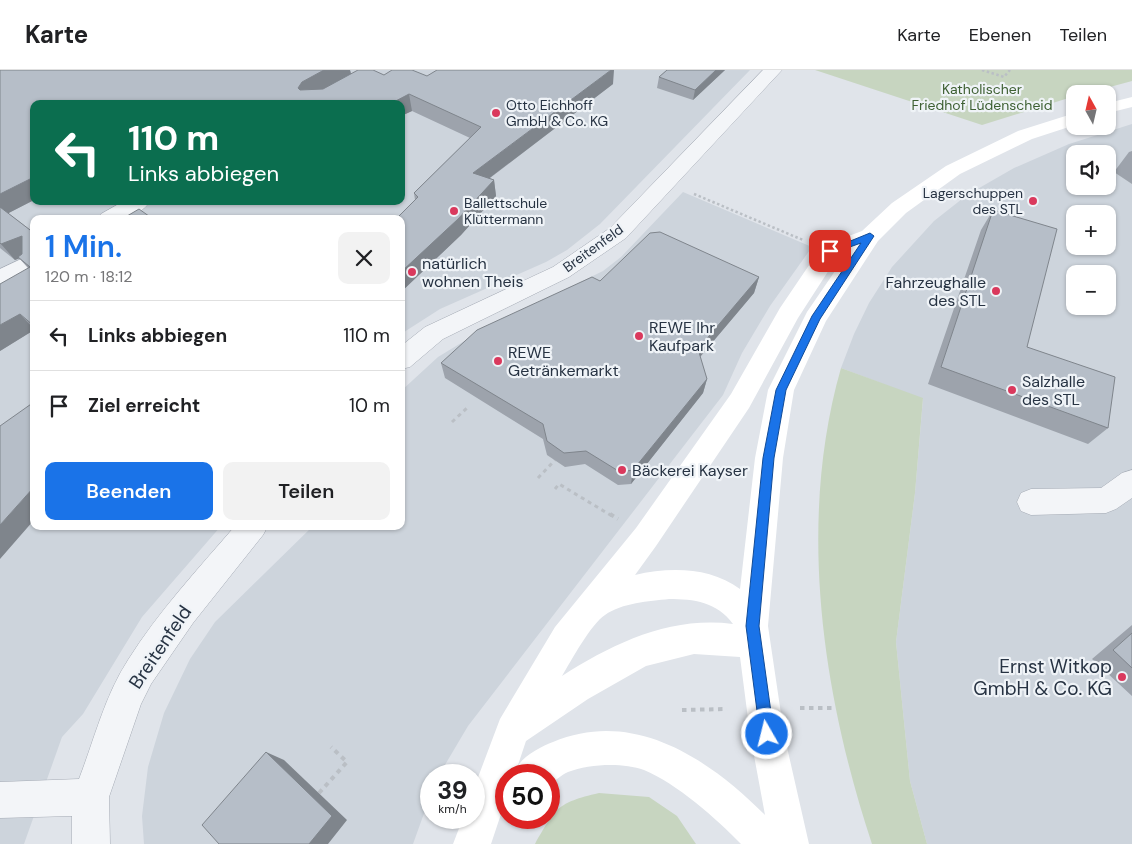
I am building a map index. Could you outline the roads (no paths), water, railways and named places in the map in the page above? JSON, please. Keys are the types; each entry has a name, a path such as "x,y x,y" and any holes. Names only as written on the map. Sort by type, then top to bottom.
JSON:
{"main road":[{"path":"1116,106 1132,102"},
{"path":"790,844 767,734 753,635 769,458 781,390 815,318 870,236 899,208 953,170 1025,135 1066,122"},
{"path":"504,764 512,731 566,638 596,603 646,537 740,401 788,314 830,251 870,236"},
{"path":"596,603 613,595 639,589 664,585 695,585 720,594 739,607 753,635"},
{"path":"512,731 587,681 646,649 686,638 753,635"},
{"path":"549,764 561,756 607,746 644,752 674,766 727,804 768,844"},
{"path":"472,844 495,801"}],"street":[{"name":"Breitenfeld","path":"405,357 434,333 480,309 561,272 618,233 773,70"},
{"path":"115,215 133,205"},
{"path":"0,279 30,262"},
{"path":"1031,502 1106,500 1132,482"},
{"name":"Breitenfeld","path":"91,844 91,797 108,744 126,698 140,672 182,612 250,530"},
{"path":"0,800 91,797"}],"place":[{"name":"Otto Eichhoff GmbH & Co. KG","path":"496,113"},
{"name":"Lagerschuppen des STL","path":"1033,201"},
{"name":"Ballettschule Klüttermann","path":"454,211"},
{"name":"natürlich wohnen Theis","path":"412,272"},
{"name":"Fahrzeughalle des STL","path":"996,291"},
{"name":"REWE Ihr Kaufpark","path":"639,336"},
{"name":"REWE Getränkemarkt","path":"498,361"},
{"name":"Salzhalle des STL","path":"1012,390"},
{"name":"Bäckerei Kayser","path":"622,470"},
{"name":"Ernst Witkop GmbH & Co. KG","path":"1122,677"}],"park label":[{"name":"Katholischer Friedhof Lüdenscheid","path":"982,98"}]}
